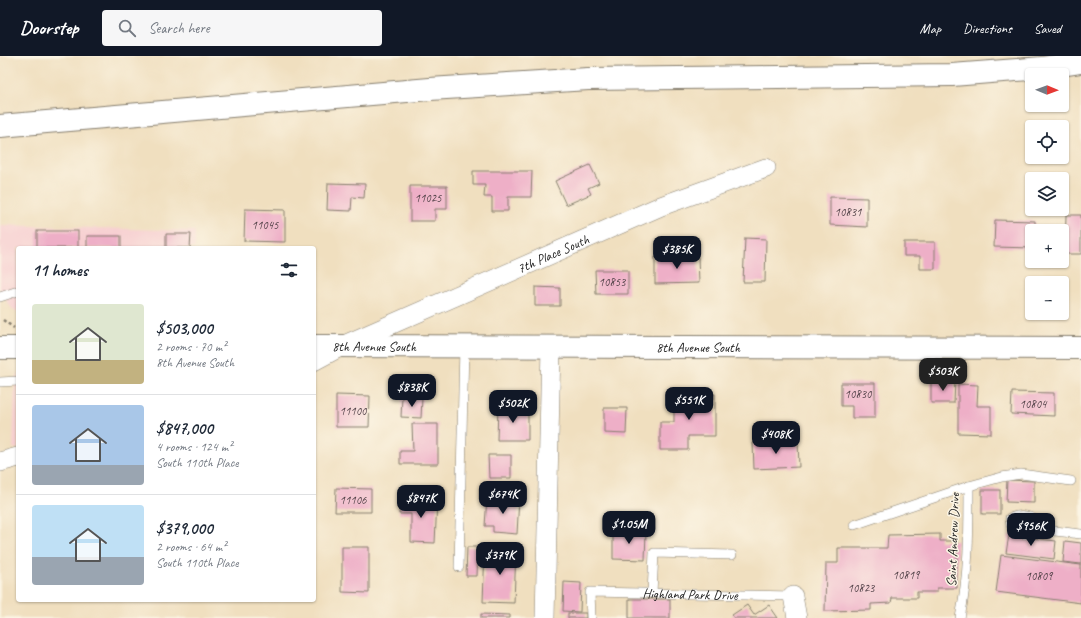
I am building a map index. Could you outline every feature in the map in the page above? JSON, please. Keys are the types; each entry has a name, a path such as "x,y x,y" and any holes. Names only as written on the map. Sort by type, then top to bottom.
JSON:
{"main road":[{"path":"0,126 430,89 588,79 952,75 1042,68 1081,62"},
{"name":"8th Avenue South","path":"316,346 1081,348"},
{"path":"0,348 16,348"}],"street":[{"name":"7th Place South","path":"316,360 342,346 661,206 766,168"},
{"path":"544,618 552,347"},
{"path":"0,462 16,458"},
{"name":"Highland Park Drive","path":"793,596 797,618"}],"lane":[{"path":"0,297 16,292"},
{"path":"459,568 464,346"},
{"path":"0,382 16,381"},
{"path":"854,525 969,486 1002,477 1021,474 1071,481"},
{"name":"Saint Andrew Drive","path":"960,618 965,594 969,552 969,486"},
{"path":"1046,530 1081,534"},
{"path":"652,593 654,553 732,555"},
{"name":"Highland Park Drive","path":"591,618 590,592 793,596"}],"path":[{"path":"3,320 9,324"}],"shaded area":[{"path":"0,225 195,231 195,246 16,246 16,311 12,309 0,290"},
{"path":"16,377 16,449 13,448"}],"building":[{"path":"590,165 599,183 588,188 591,194 566,205 555,181"},
{"path":"473,171 532,171 531,197 508,197 508,211 492,211 492,197 484,197 485,185 473,185"},
{"path":"328,183 365,184 364,198 352,197 351,211 327,210"},
{"path":"410,186 447,186 447,209 435,209 435,221 410,221"},
{"path":"830,197 867,198 867,227 830,225"},
{"path":"245,209 285,210 285,242 244,241"},
{"path":"1081,215 1081,254 1069,254 1069,224 1066,224 1066,216"},
{"path":"995,220 1035,221 1035,224 1025,224 1025,248 994,247"},
{"path":"37,231 78,231 78,246 37,246"},
{"path":"166,234 191,234 190,246 166,246"},
{"path":"87,236 121,236 121,246 87,246"},
{"path":"745,238 766,239 765,282 743,282"},
{"path":"904,242 935,242 935,269 920,269 920,256 904,256"},
{"path":"655,257 698,257 699,283 655,284"},
{"path":"595,270 628,270 628,294 596,294"},
{"path":"535,287 560,288 560,306 535,306"},
{"path":"931,381 955,381 954,403 931,403"},
{"path":"841,383 875,383 875,418 852,418 852,406 841,406"},
{"path":"958,384 978,385 977,406 991,406 991,434 958,433"},
{"path":"1012,392 1054,393 1054,416 1011,414"},
{"path":"674,394 715,394 715,436 688,436 688,450 660,450 660,422 674,422"},
{"path":"336,395 370,396 369,427 336,427"},
{"path":"402,397 422,398 421,418 401,417"},
{"path":"498,407 528,408 528,440 497,440"},
{"path":"604,408 627,408 626,434 604,433"},
{"path":"412,424 438,424 438,464 400,464 400,451 413,451"},
{"path":"798,441 799,467 754,469 753,443"},
{"path":"488,455 511,455 511,478 489,478"},
{"path":"1007,480 1034,481 1034,503 1006,502"},
{"path":"336,488 371,489 371,512 335,512"},
{"path":"982,490 1000,490 1000,514 982,514"},
{"path":"487,497 519,498 517,534 493,532 493,526 485,526"},
{"path":"400,499 437,500 435,543 411,542 411,514 399,514"},
{"path":"613,531 646,532 645,560 613,559"},
{"path":"940,534 940,541 957,541 957,588 937,588 937,592 917,592 917,598 892,598 891,603 871,604 871,610 825,611 826,563 838,563 838,548 887,548 888,535"},
{"path":"1009,535 1056,541 1054,559 1006,553"},
{"path":"1065,541 1081,543 1081,564 1063,562"},
{"path":"342,547 369,547 369,593 342,592"},
{"path":"467,547 478,547 477,576 466,576"},
{"path":"485,548 516,549 514,603 483,602"},
{"path":"1001,555 1081,565 1081,603 996,592"},
{"path":"564,582 581,583 580,612 563,611"},
{"path":"629,599 670,599 670,618 629,618"},
{"path":"747,605 754,615 769,605 778,618 734,618 732,615"},
{"path":"568,613 586,613 586,618 568,618"},
{"path":"481,614 510,615 510,618 481,618"}]}
